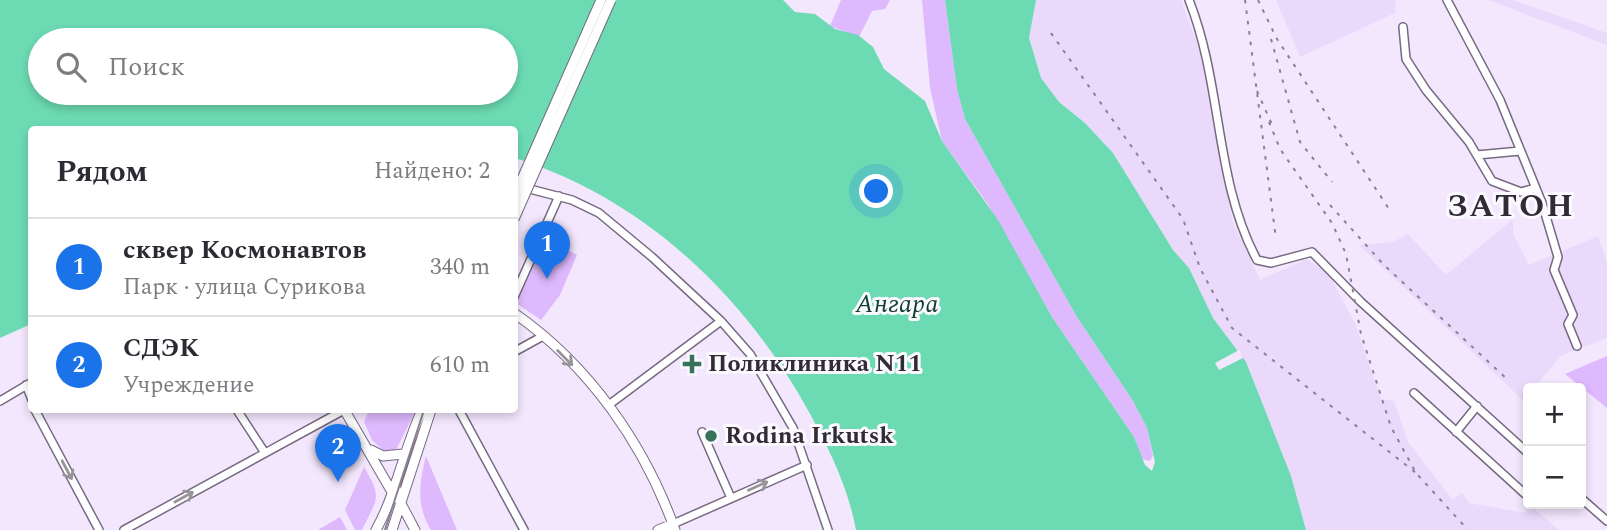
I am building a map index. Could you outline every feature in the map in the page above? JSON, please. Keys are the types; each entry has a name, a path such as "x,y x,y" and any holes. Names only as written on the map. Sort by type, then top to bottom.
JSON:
{"main road":[{"path":"518,188 601,0"},
{"path":"518,210 611,0"},
{"path":"518,316 543,336 610,404 629,432 674,527 657,530"},
{"path":"348,413 392,492"},
{"path":"376,530 421,413"},
{"path":"392,530 430,413"},
{"path":"369,449 383,456 403,454"},
{"path":"395,481 401,506 415,530"}],"street":[{"path":"1189,0 1212,69 1237,216 1257,260 1271,263 1312,252 1362,302 1523,448"},
{"path":"1447,0 1500,100 1535,188 1558,257 1554,270 1573,316 1568,324 1577,346"},
{"path":"1404,27 1406,59 1499,186 1521,192 1535,188"},
{"path":"1477,155 1520,152"},
{"path":"518,187 559,196 599,213 721,321 750,354 776,398 807,465 828,530"},
{"path":"518,288 559,196"},
{"path":"610,404 721,321"},
{"path":"518,350 543,336"},
{"path":"0,401 28,385"},
{"path":"1413,393 1523,492"},
{"path":"1456,432 1477,406"},
{"path":"38,413 99,530"},
{"path":"239,413 265,453"},
{"path":"124,530 340,413"},
{"path":"461,413 524,530"},
{"path":"702,432 731,498"},
{"path":"674,527 731,498 807,465"},
{"path":"1586,502 1607,521"}],"shaded area":[{"path":"841,0 890,0 885,9 872,11 859,37 830,26"},
{"path":"922,0 945,0 957,89 965,119 1077,317 1133,401 1147,428 1153,456 1150,461 1142,459 1134,437 1052,317 987,203 942,141 930,88"},
{"path":"1036,0 1181,0 1204,61 1233,223 1260,280 1306,259 1327,271 1355,323 1381,399 1394,401 1408,442 1453,500 1462,493 1469,503 1525,513 1528,509 1535,509 1559,530 1306,530 1291,476 1246,362 1213,318 1189,268 1173,250 1113,153 1085,123 1059,102 1041,78 1029,38"},
{"path":"1276,0 1396,0 1395,13 1300,57"},
{"path":"1488,0 1513,0 1607,33 1607,45"},
{"path":"1513,219 1513,233 1529,265 1598,236 1607,262 1607,338 1561,356 1538,383 1523,383 1523,400 1359,245 1393,242 1408,234 1446,275"},
{"path":"545,238 577,255 560,295 541,320 518,304 518,299"},
{"path":"1607,356 1607,408 1586,391 1586,383 1576,383 1565,374"},
{"path":"368,413 414,413 396,450 384,451 372,440 364,422"},
{"path":"426,456 457,530 431,530 426,521 420,494"},
{"path":"364,467 374,486 376,498 362,530 355,530 345,510"},
{"path":"340,517 347,530 318,530"}],"water":[{"name":"Ангара","path":"0,0 783,0 795,12 815,14 835,29 858,35 873,47 884,69 925,101 942,141 998,220 1052,317 1134,437 1145,465 1152,471 1155,462 1147,428 1133,401 1077,317 965,119 957,89 945,0 1036,0 1029,38 1041,78 1059,102 1085,123 1113,153 1173,250 1189,268 1213,318 1246,362 1291,476 1306,530 856,530 843,484 824,441 783,369 754,328 686,256 648,225 606,198 562,176 518,159 518,126 28,126 28,325 0,338"}],"pier":[{"path":"1239,350 1243,358 1219,370 1215,363"}],"tram line":[{"path":"518,205 608,0"},
{"path":"385,530 423,413"}],"railway":[{"path":"1245,0 1276,239"},
{"path":"1258,0 1277,39 1391,212"},
{"path":"1051,33 1183,219 1200,268 1232,328 1416,473"},
{"path":"1271,39 1300,142 1332,182"},
{"path":"1257,91 1274,129"},
{"path":"1269,122 1280,149 1332,223 1346,254 1361,334 1391,427 1416,473 1468,530"},
{"path":"1330,205 1384,265 1507,379"}],"place":[{"name":"сквер Космонавтов","path":"547,279"},
{"name":"Поликлиника N11","path":"692,364"},
{"name":"Rodina Irkutsk","path":"711,436"},
{"name":"СДЭК","path":"338,482"}],"district":[{"name":"ЗАТОН","path":"1511,206"}]}
